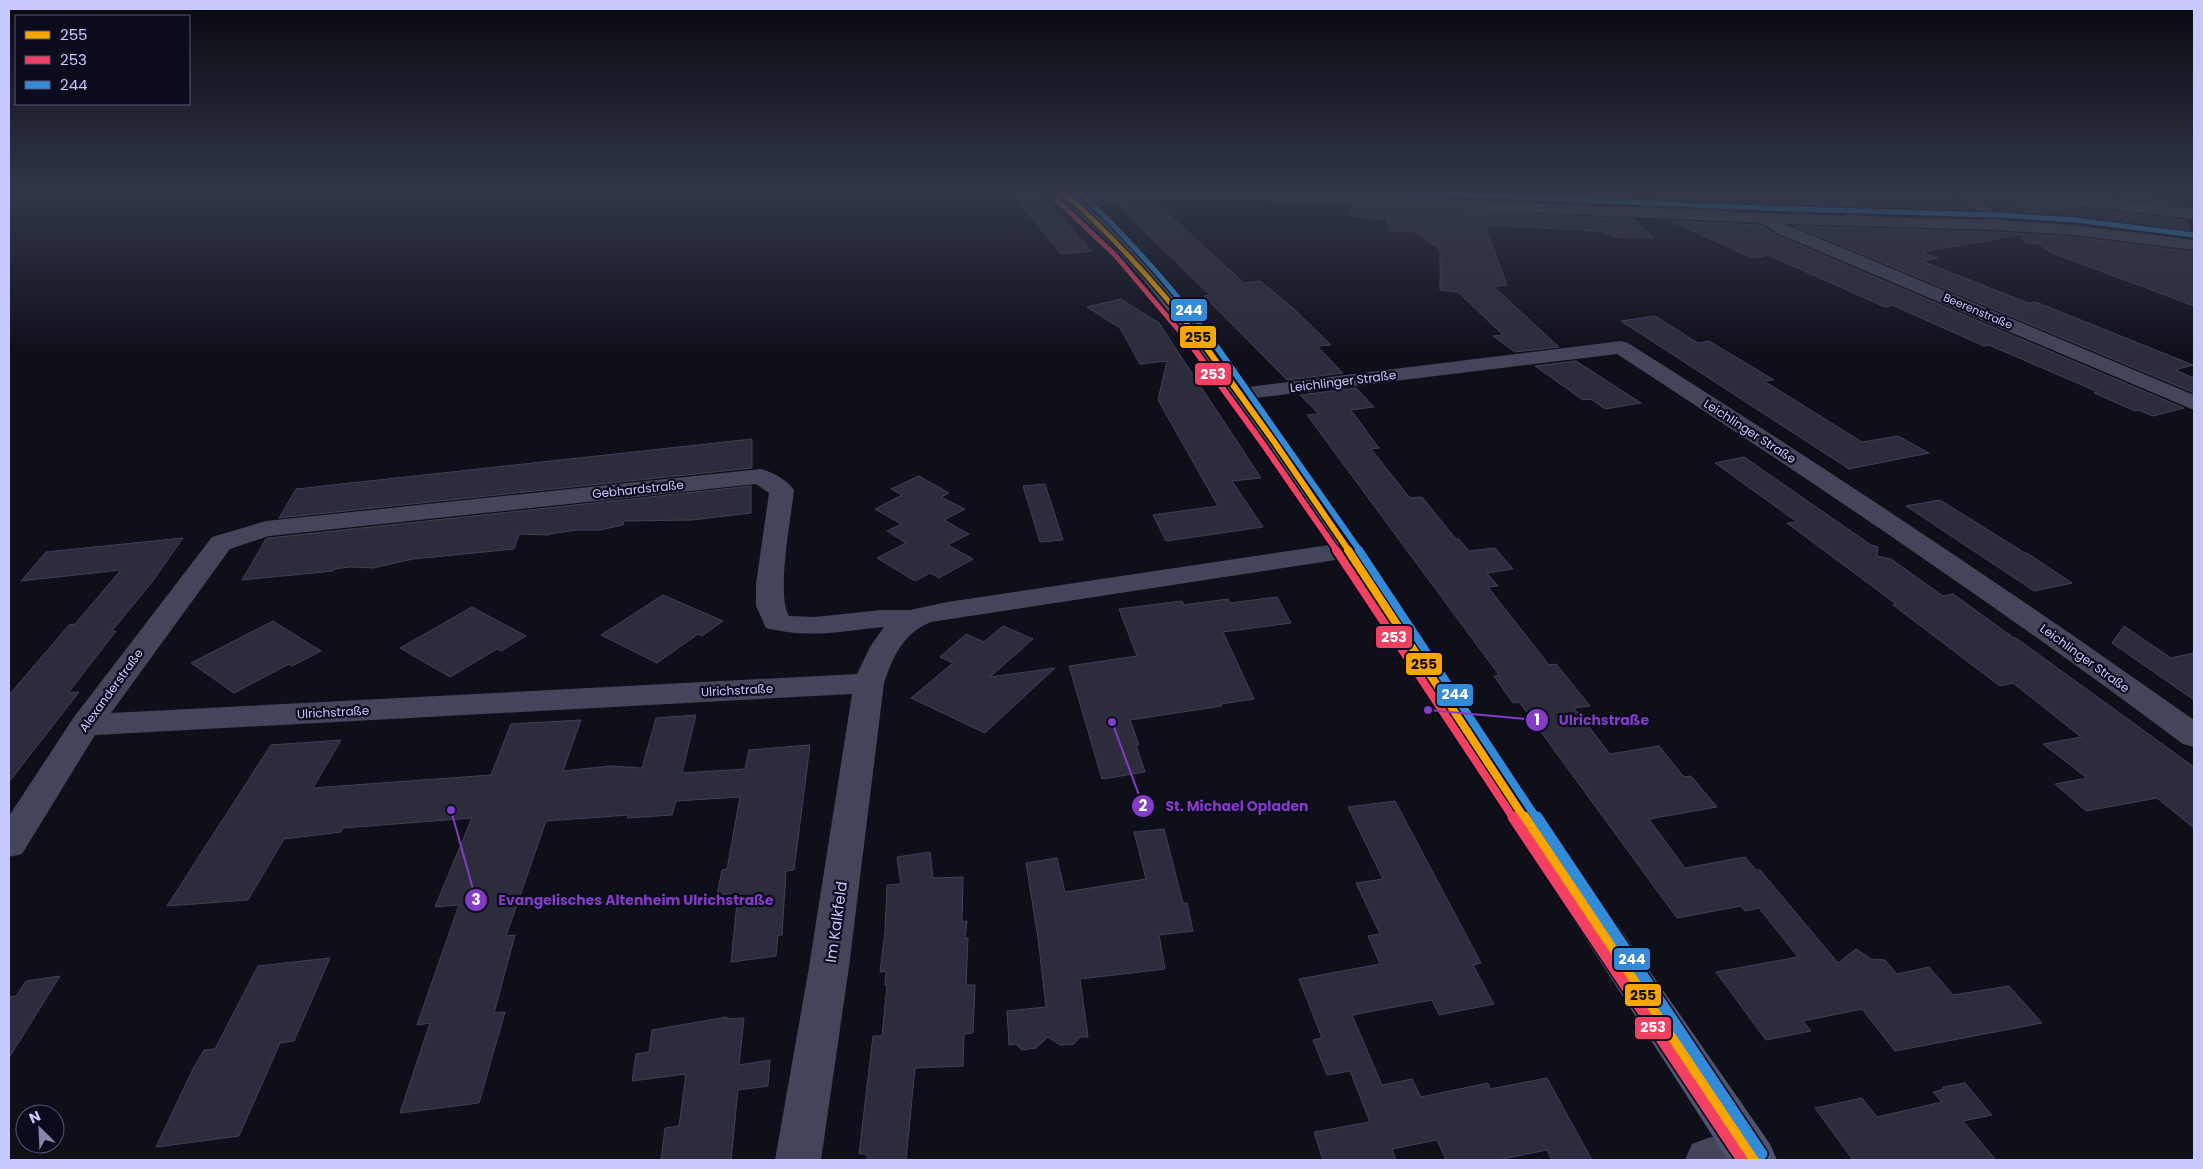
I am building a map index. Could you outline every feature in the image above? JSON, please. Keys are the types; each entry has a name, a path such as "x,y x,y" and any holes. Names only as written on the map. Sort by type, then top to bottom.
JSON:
{"street":[{"path":"1124,247 1152,276 1240,394 1349,550 1736,1157"},
{"name":"Beerenstraße","path":"1824,247 2194,403"},
{"name":"Leichlinger Straße","path":"1240,394 1621,346 2035,622 2194,736"},
{"name":"Gebhardstraße","path":"221,542 266,529 761,476 782,490 770,584 770,606 776,622 790,627 807,627 884,618 913,619"},
{"name":"Alexanderstraße","path":"9,844 85,725 221,542"},
{"path":"869,683 882,649 892,636 913,619 947,611 1349,550"},
{"name":"Ulrichstraße","path":"85,725 869,683"},
{"name":"Im Kalkfeld","path":"798,1160 829,967 869,683"}],"building":[{"path":"1055,247 1088,247 1092,251 1061,254"},
{"path":"1160,247 1204,247 1244,283 1260,281 1293,308 1331,345 1317,346 1343,373 1287,380 1204,296 1210,295"},
{"path":"1435,247 1493,247 1507,285 1494,287 1559,347 1515,352 1493,336 1503,335 1458,292 1440,290 1440,250"},
{"path":"1727,247 1803,247 2184,408 2153,416 2138,410 2135,411 2094,393 2098,392 1989,345 1984,346 1892,305 1885,307 1768,255 1755,258"},
{"path":"1844,247 1953,247 1922,252 1938,258 1922,261 2028,303 2036,302 2193,365 2175,370 2194,378 2194,393"},
{"path":"2043,247 2150,247 2194,252 2194,306 2050,252"},
{"path":"1121,299 1159,323 1261,478 1232,481 1263,527 1166,541 1153,515 1218,506 1158,400 1167,361 1140,364 1120,328 1087,307"},
{"path":"1655,316 1698,343 1709,341 1774,380 1764,381 1862,442 1898,436 1929,453 1849,469 1621,321"},
{"path":"1576,361 1641,403 1605,409 1591,399 1583,400 1535,366"},
{"path":"1356,388 1374,407 1351,410 1379,448 1371,449 1410,498 1422,497 1456,539 1459,539 1469,551 1495,548 1513,569 1487,573 1498,586 1488,587 1549,665 1556,664 1590,706 1574,708 1610,754 1659,746 1684,777 1691,776 1717,807 1649,819 1685,868 1745,857 1756,870 1760,870 1838,963 1856,949 1871,959 1885,960 1897,974 1929,967 1953,995 2009,986 2042,1023 1895,1051 1862,1009 1803,1021 1811,1031 1766,1040 1716,972 1798,957 1759,908 1745,911 1741,906 1677,918 1519,702 1513,703 1494,676 1499,675 1307,415 1319,414 1300,395"},
{"path":"752,439 752,468 279,518 296,489"},
{"path":"1744,457 1871,545 1878,547 1877,556 1891,559 1943,596 1953,594 2194,767 2194,828 2157,798 2086,811 2055,784 2087,778 2043,744 2081,737 2013,683 2000,686 1893,605 1896,604 1787,523 1797,522 1715,463"},
{"path":"919,476 949,493 941,497 965,509 944,520 969,534 948,545 973,559 939,578 930,573 915,581 877,558 906,543 887,531 901,524 875,509 902,495 891,489"},
{"path":"1045,484 1063,540 1040,542 1023,486"},
{"path":"751,486 751,513 692,520 624,521 623,525 600,530 577,530 549,535 519,534 514,549 413,559 373,568 350,567 334,569 333,571 242,580 266,539 269,538"},
{"path":"1940,500 2072,583 2034,591 1906,506"},
{"path":"183,538 152,582 111,632 116,631 68,693 79,692 9,782 9,695 69,625 75,624 121,570 21,581 46,552"},
{"path":"663,595 723,621 702,636 698,634 657,663 601,635"},
{"path":"1277,597 1291,623 1223,632 1254,699 1221,704 1222,706 1130,720 1139,745 1136,745 1145,772 1102,779 1069,666 1137,656 1119,609 1182,601 1184,605 1228,599 1230,603"},
{"path":"472,607 526,636 501,651 497,649 450,677 400,648"},
{"path":"273,621 321,651 292,666 289,664 234,693 191,663"},
{"path":"1003,626 1033,639 990,677 1055,668 985,733 911,698 953,663 940,657 966,634 984,642"},
{"path":"2124,626 2171,658 2194,653 2194,700 2112,643"},
{"path":"696,715 682,773 745,769 749,750 810,745 794,870 786,871 782,935 778,935 776,956 731,962 738,893 717,895 722,870 727,869 740,797 676,801 672,815 627,818 629,815 546,821 506,936 515,935 494,1013 505,1012 479,1103 400,1113 430,1023 417,1025 459,905 435,907 472,818 343,828 341,832 284,839 248,900 167,906 271,745 341,740 313,788 491,775 511,724 581,720 563,771 610,766 642,768 656,718"},
{"path":"1395,801 1481,963 1473,965 1494,1004 1439,1015 1432,1000 1352,1015 1382,1085 1412,1079 1421,1097 1488,1083 1490,1089 1547,1078 1592,1160 1552,1160 1547,1150 1497,1160 1446,1160 1437,1140 1392,1149 1396,1160 1323,1160 1314,1132 1370,1122 1350,1071 1327,1075 1313,1040 1322,1038 1299,979 1380,964 1368,936 1380,934 1356,883 1383,879 1348,807"},
{"path":"1164,829 1183,903 1187,903 1193,931 1159,935 1165,969 1080,979 1088,1037 1080,1037 1074,1044 1060,1045 1048,1037 1036,1048 1022,1050 1016,1044 1009,1045 1007,1011 1046,1007 1038,938 1026,863 1057,858 1065,892 1146,879 1134,832"},
{"path":"930,852 933,878 963,877 962,922 967,921 965,938 968,938 966,985 975,985 973,1033 964,1034 963,1066 915,1068 906,1160 867,1160 867,1154 859,1154 873,1036 882,1036 887,985 885,985 886,971 880,972 885,932 887,885 901,884 897,857"},
{"path":"330,958 294,1041 280,1043 239,1136 156,1147 193,1069 204,1050 215,1049 258,966"},
{"path":"60,976 9,1058 9,997 16,996 26,981"},
{"path":"727,1017 726,1019 744,1018 739,1065 770,1060 768,1086 738,1090 731,1160 661,1160 665,1128 679,1126 686,1074 632,1081 636,1054 649,1052 652,1030"},
{"path":"1965,1083 1992,1115 1963,1121 1996,1160 1853,1160 1815,1108 1862,1098 1877,1117 1942,1102 1933,1092 1944,1089 1943,1087"}],"transit line":[{"name":"253","path":"1107,247 1168,315 1240,411 1302,500 1742,1160"},
{"name":"255","path":"1121,247 1177,311 1275,443 1361,569 1521,813 1754,1160"},
{"name":"244","path":"1135,247 1209,336 1316,486 1762,1154"}],"place":[{"name":"Ulrichstraße","path":"1428,710"},
{"name":"St. Michael Opladen","path":"1112,722"},
{"name":"Evangelisches Altenheim Ulrichstraße","path":"451,810"}]}
